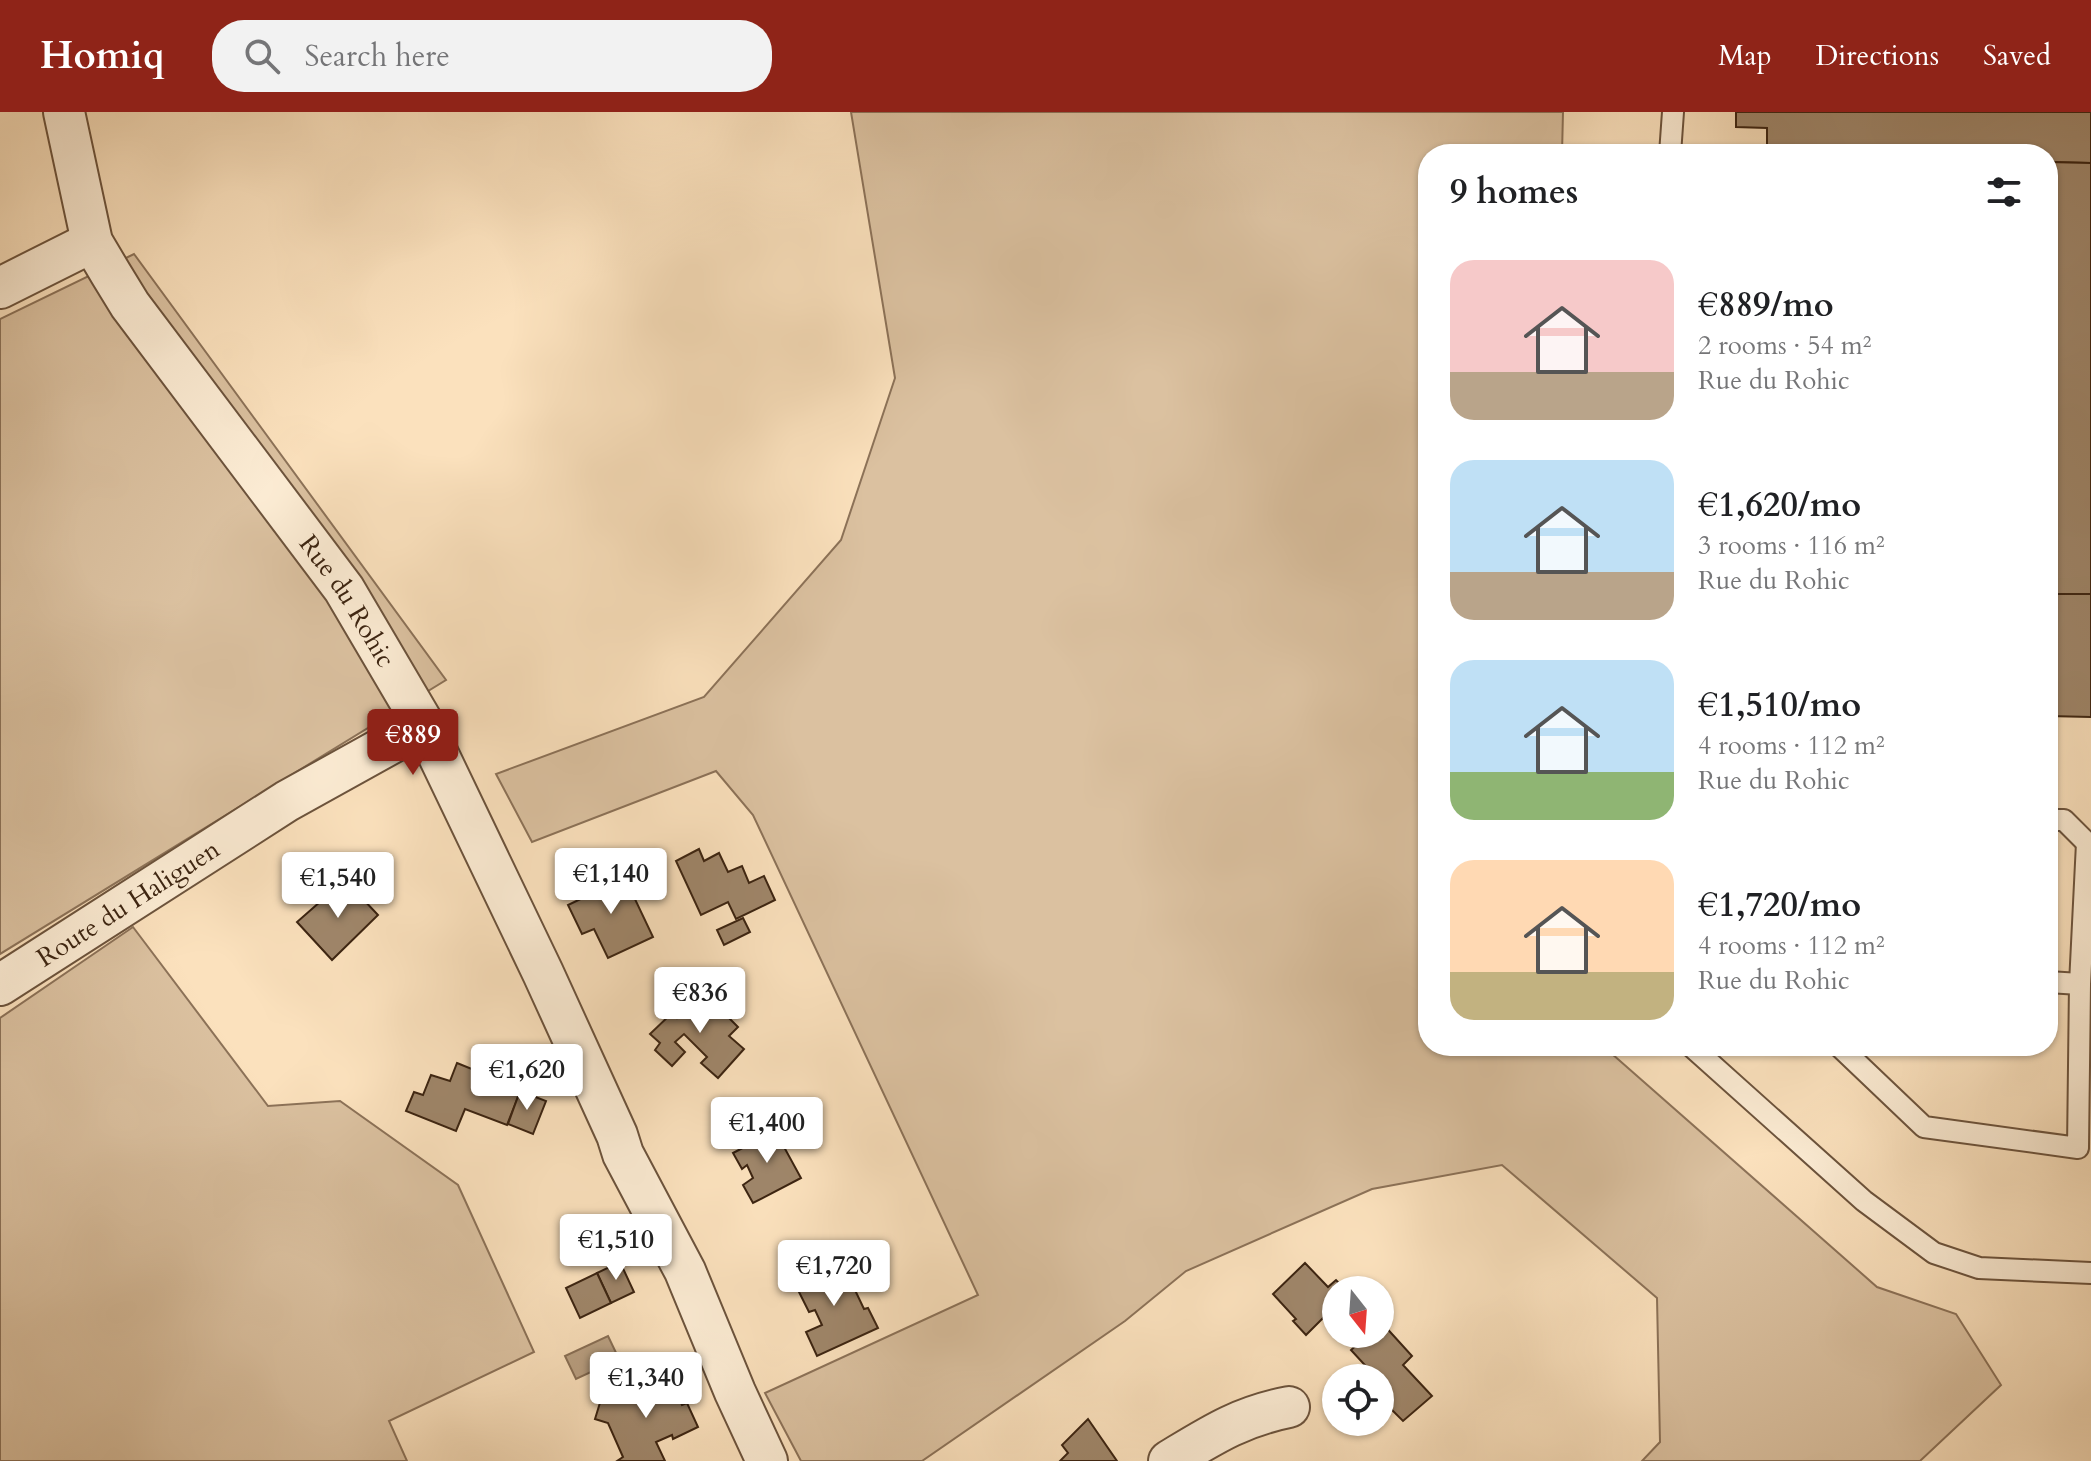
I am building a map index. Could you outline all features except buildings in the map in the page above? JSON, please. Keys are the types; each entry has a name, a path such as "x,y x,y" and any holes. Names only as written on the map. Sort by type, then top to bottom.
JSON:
{"street":[{"name":"Rue du Rohic","path":"64,112 92,242 130,305 344,589 424,725 580,1053 623,1154 685,1271 767,1461"},
{"path":"0,288 92,242"},
{"name":"Route du Haliguen","path":"0,985 287,801 424,725"},
{"path":"1169,1461 1228,1426 1261,1412 1289,1407"}],"lane":[{"path":"1671,144 1673,112"},
{"path":"1849,1056 1924,1127 2078,1148 2080,984 2089,843 2064,820 2058,820"},
{"path":"2058,983 2080,984"},
{"path":"1702,1056 1864,1201 1934,1253 1979,1268 2091,1273"}],"shaded area":[{"path":"851,112 1563,112 1562,144 1418,144 1418,1056 1614,1056 1877,1287 1956,1314 2001,1385 1920,1461 1642,1461 1660,1442 1657,1298 1502,1165 1372,1189 1186,1271 1125,1321 922,1461 801,1461 765,1393 978,1295 753,815 716,771 532,842 496,774 704,697 841,540 895,378"},
{"path":"134,254 446,680 0,954 0,319"},
{"path":"133,927 268,1106 340,1101 458,1185 534,1352 389,1421 407,1461 0,1461 0,1018"},
{"path":"608,1336 619,1359 576,1379 565,1356"}]}
